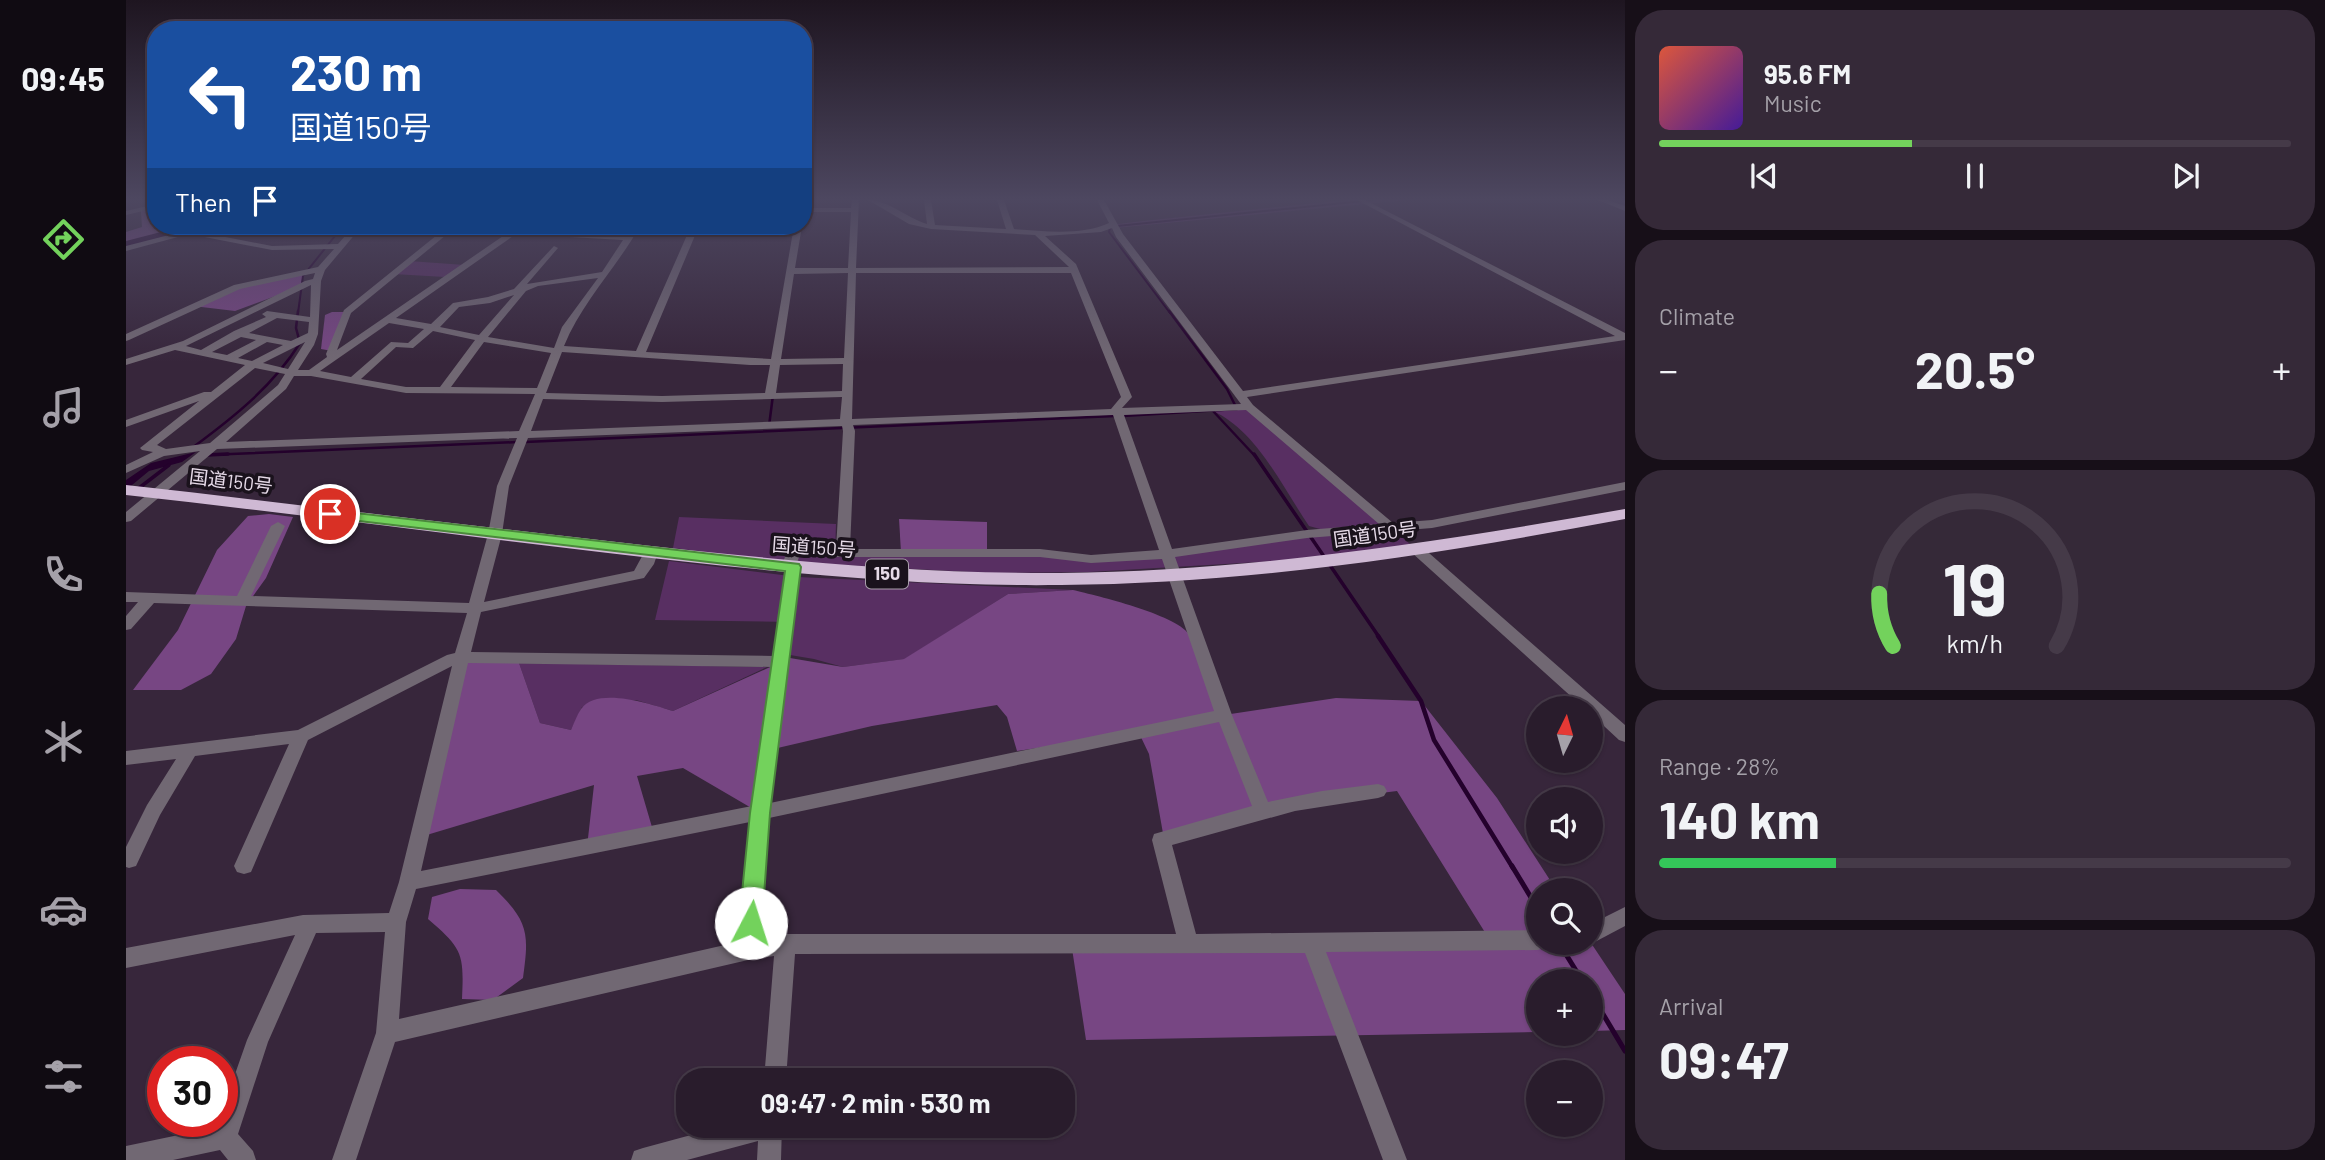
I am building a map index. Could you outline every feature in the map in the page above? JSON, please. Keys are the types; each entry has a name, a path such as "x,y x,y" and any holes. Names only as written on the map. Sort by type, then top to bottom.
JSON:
{"highway":[{"name":"国道150号","path":"126,490 791,567 991,578 1175,576 1338,561 1625,514"}],"street":[{"path":"126,518 267,401 293,373 313,334 317,281 321,269 332,254"},
{"path":"333,358 331,354 346,312 417,254"},
{"path":"312,373 484,254"},
{"path":"443,391 463,361 549,254"},
{"path":"344,1160 387,1033 396,922 409,883 462,657 477,608 495,534 503,486 567,327 618,254"},
{"path":"640,354 683,254"},
{"path":"770,396 793,254"},
{"path":"843,551 853,254"},
{"path":"1061,254 1072,264 1127,397 1118,414 1224,715 1262,809"},
{"path":"1133,254 1240,404 1390,527"},
{"path":"1465,254 1625,337"},
{"path":"126,338 237,287 321,269"},
{"path":"790,271 1074,270"},
{"path":"354,380 394,344 410,346 456,305 490,300 537,284 606,274"},
{"path":"126,362 176,347 317,281"},
{"path":"252,311 297,320 314,320"},
{"path":"202,353 276,316"},
{"path":"388,320 433,327 510,346 776,362 849,361"},
{"path":"215,329 290,344"},
{"path":"212,448 194,443 146,448 253,364 313,334"},
{"path":"126,469 161,453 212,448 522,441 769,425 848,426 1118,414 1240,404 1625,337"},
{"path":"228,359 265,339"},
{"path":"176,347 293,373 312,373 405,390 662,399 848,394"},
{"path":"126,424 216,393"},
{"path":"748,950 760,813 793,553 1040,553 1091,559 1168,554 1307,534 1432,524 1625,486"},
{"path":"241,601 278,526"},
{"path":"1416,549 1625,735"},
{"path":"126,597 477,608 639,575 648,564 652,552"},
{"path":"126,625 150,598"},
{"path":"126,758 301,736 452,659 462,657 779,662"},
{"path":"409,883 760,813 1224,715"},
{"path":"244,866 301,736"},
{"path":"129,860 153,810 190,750"},
{"path":"1188,941 1161,840 1262,809 1343,794 1378,791"},
{"path":"1603,928 1625,916"},
{"path":"127,959 310,924 396,922"},
{"path":"238,1099 258,1040 310,924"},
{"path":"387,1033 748,950 785,944 1188,941 1312,944 1526,940"},
{"path":"776,1068 785,944"},
{"path":"1312,944 1395,1160"},
{"path":"126,1158 225,1137 244,1160"},
{"path":"643,1160 725,1138"},
{"path":"769,1138 769,1160"}],"shaded area":[{"path":"409,261 465,265 445,277 393,274"},
{"path":"304,272 300,287 235,311 193,306 245,284"},
{"path":"347,312 332,351 321,349 325,315"},
{"path":"1248,409 1416,549 1377,555 1089,572 990,573 800,563 673,548 679,517 836,524 835,555 987,553 1091,559 1168,554 1320,529 1309,526 1256,446 1229,420 1213,411"},
{"path":"196,452 182,462 149,471 126,490 126,480 151,463"},
{"path":"269,514 293,517 266,578 246,606 236,639 211,674 181,690 133,690 178,630 217,550 248,516"},
{"path":"899,519 987,522 987,553 901,552"},
{"path":"669,561 798,577 1073,590 1008,594 905,659 843,667 790,655 792,622 655,620"},
{"path":"1073,590 1135,607 1181,627 1189,634 1198,650 1224,715 1336,698 1421,701 1497,798 1526,843 1526,864 1540,864 1549,878 1526,878 1526,955 1599,955 1625,994 1625,1030 1603,1031 1603,969 1526,969 1526,1032 1086,1040 1071,942 1486,934 1397,791 1278,806 1164,839 1149,754 1139,733 1017,751 1007,717 997,705 872,726 769,750 760,813 683,768 637,776 654,834 587,847 594,785 420,837 467,662 519,663 540,723 571,730 581,709 589,702 611,698 625,699 673,711 790,658 843,667 904,659 1008,594"},
{"path":"519,663 767,667 673,711 636,700 582,707 571,730 540,723"},
{"path":"460,889 496,890 515,911 524,930 526,950 523,978 493,1000 462,999 459,953 428,919 432,897"}],"waterway":[{"path":"298,313 303,276 320,254"},
{"path":"1126,254 1170,313"},
{"path":"192,448 251,400 289,359 300,343 296,328 298,311"},
{"path":"1123,416 1237,409 1227,389 1169,311"},
{"path":"769,426 773,395"},
{"path":"1213,411 1255,456"},
{"path":"525,442 1115,416"},
{"path":"228,454 206,455 517,442"},
{"path":"1254,454 1379,637"},
{"path":"139,488 169,465"},
{"path":"1378,636 1421,701 1434,740 1513,868"},
{"path":"1512,866 1526,889"},
{"path":"1566,955 1575,969"},
{"path":"1603,1014 1625,1051"}],"route":[{"path":"330,514 720,561 794,567 760,813 751,923"}]}
